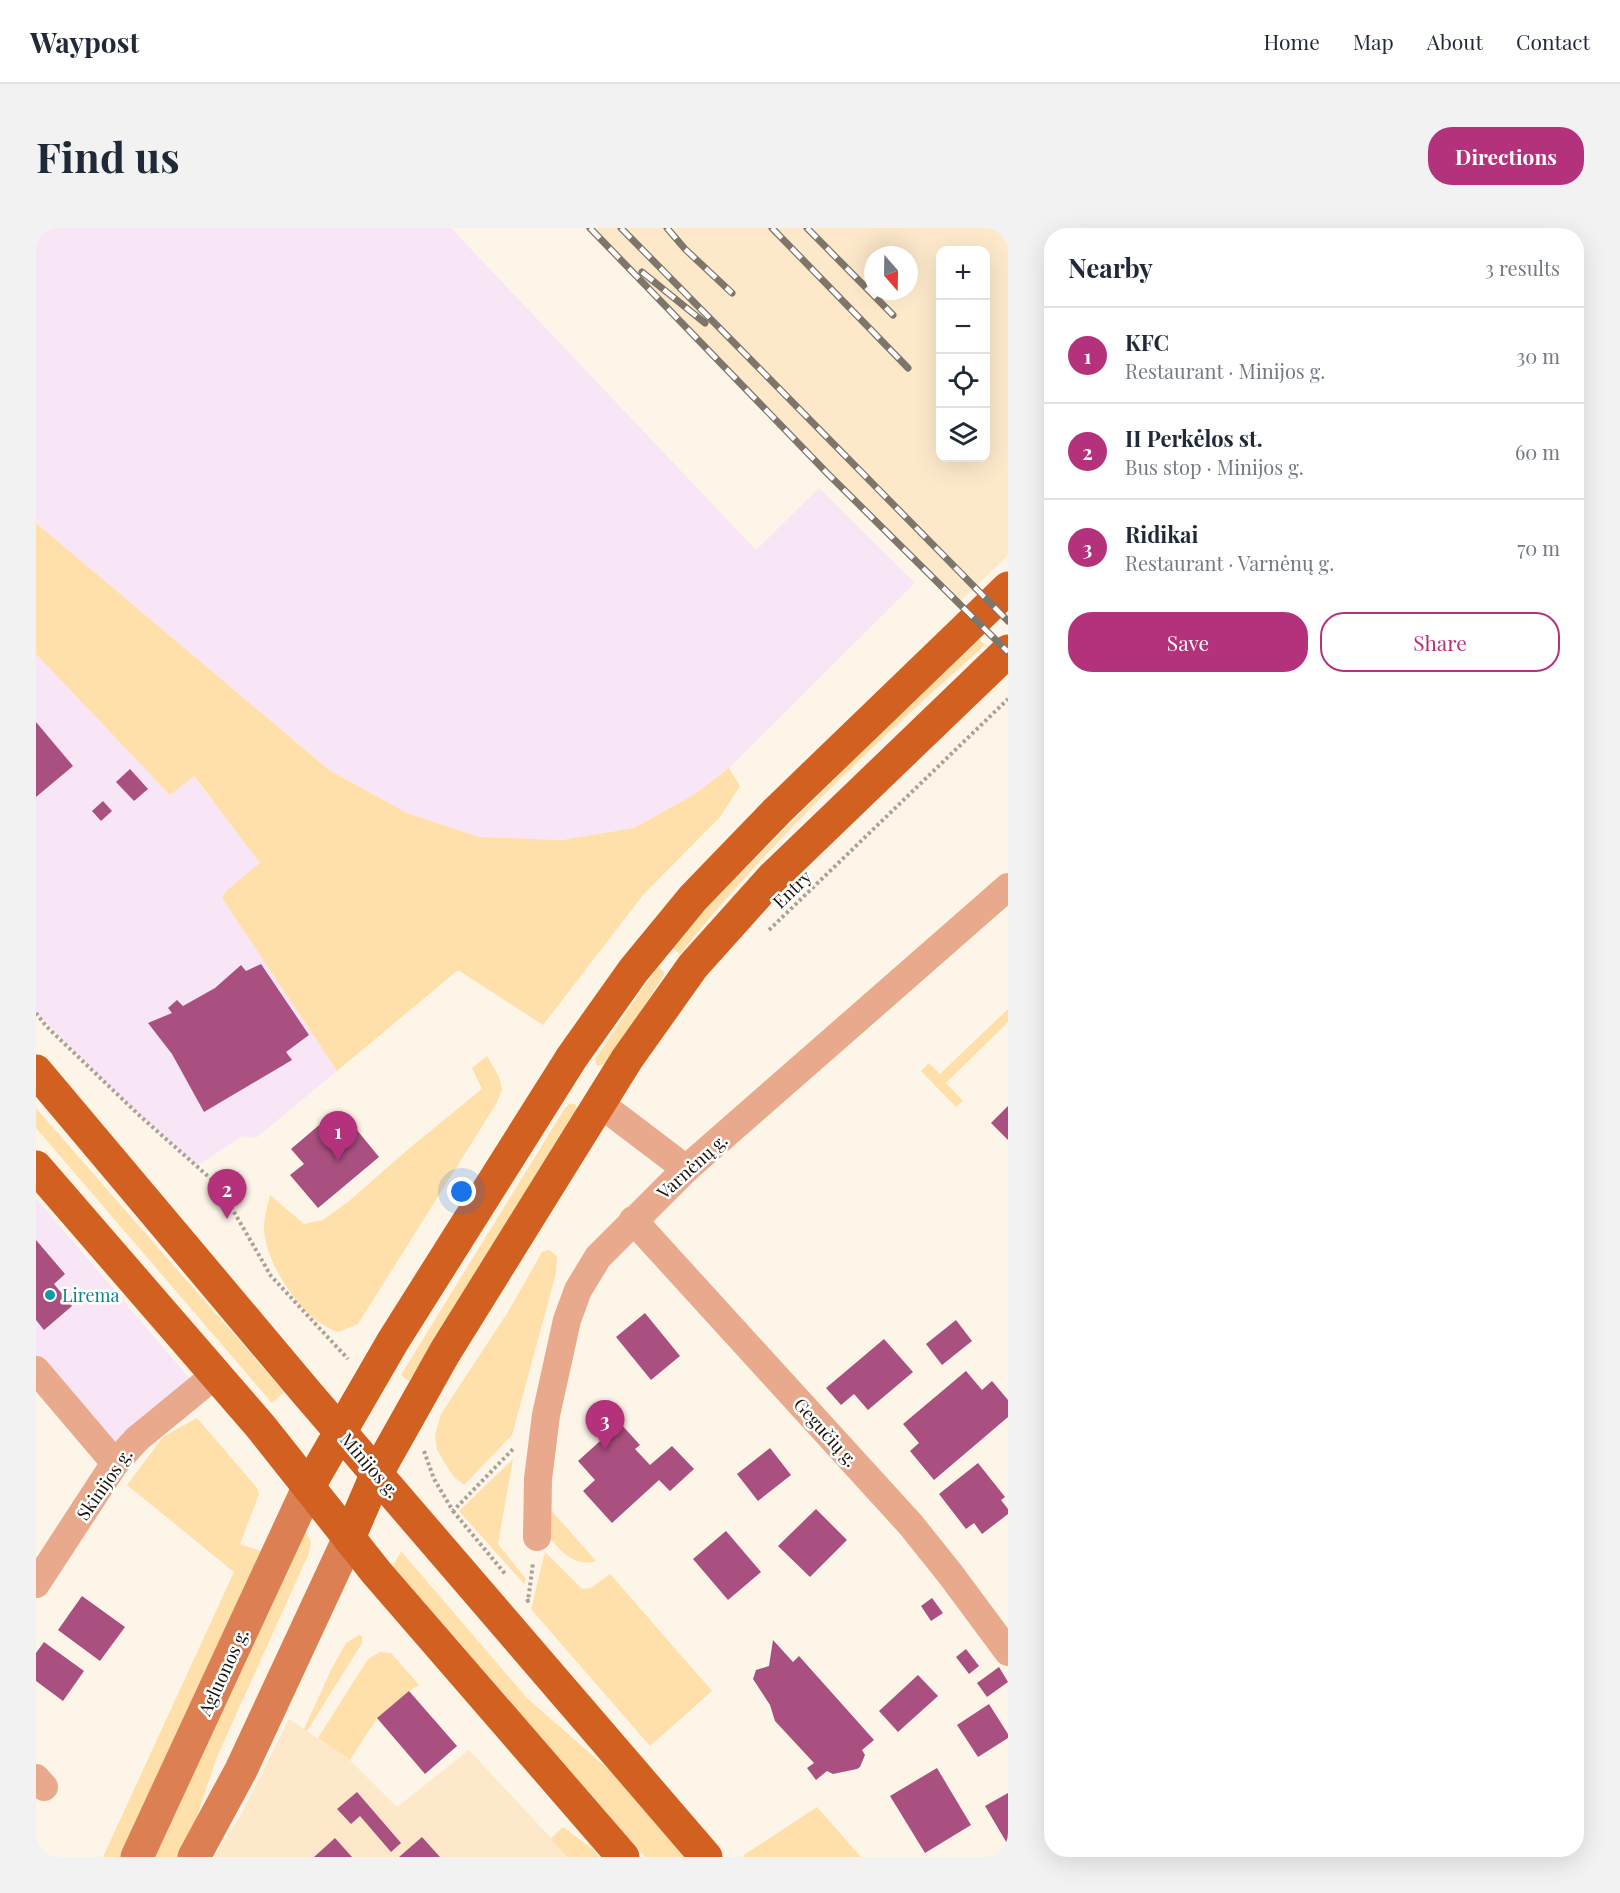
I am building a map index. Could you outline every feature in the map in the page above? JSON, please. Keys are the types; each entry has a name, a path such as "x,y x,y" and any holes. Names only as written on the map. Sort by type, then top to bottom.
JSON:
{"main road":[{"path":"309,1486 373,1374 559,1077 633,971 693,898 817,771 1008,588"},
{"path":"194,1857 242,1770 377,1473 445,1352 627,1059 693,966 724,929 772,878 1008,651"},
{"name":"Minijos g.","path":"36,1071 340,1431 706,1857"},
{"path":"559,1077 599,1103"},
{"path":"36,1167 309,1486 376,1572 623,1857"},
{"name":"Agluonos g.","path":"137,1857 309,1486"}],"street":[{"name":"Varnėnų g.","path":"537,1537 538,1479 546,1415 567,1320 578,1290 598,1257 686,1169 1008,887"},
{"path":"599,1103 686,1169"},
{"name":"Gegučių g.","path":"633,1220 911,1524 1008,1652"},
{"path":"36,1370 115,1463"},
{"name":"Skinijos g.","path":"36,1584 115,1463 137,1439 215,1375"}],"path":[{"name":"Entry","path":"763,936 1008,699"},
{"path":"36,1013 46,1026 139,1115 219,1186 270,1276 345,1357 373,1374"},
{"path":"416,1403 424,1451 434,1479 453,1511 513,1583"},
{"path":"453,1511 515,1447"},
{"path":"521,1592 528,1601 537,1537"}],"shaded area":[{"path":"36,228 451,228 756,550 819,488 915,583 729,768 695,794 634,828 562,840 479,837 407,813 329,770 36,523"},
{"path":"584,228 1008,228 1008,555 960,602"},
{"path":"36,523 329,770 407,813 479,837 562,840 634,828 695,794 729,768 740,786 720,817 643,895 543,1025 458,970 337,1071 222,898 226,891 260,863 194,776 170,795 36,654"},
{"path":"977,637 985,645 826,793 750,872 680,954 671,947 712,902"},
{"path":"36,654 170,795 193,776 261,863 226,891 222,898 337,1071 256,1138 242,1136 197,1166 117,1094 36,1012"},
{"path":"658,966 665,973 608,1063 597,1066 595,1059"},
{"path":"1008,1009 1008,1022 946,1083 963,1101 956,1107 921,1071 929,1063 940,1074"},
{"path":"487,1056 499,1077 502,1090 496,1104 358,1324 338,1332 313,1318 291,1293 268,1250 264,1226 270,1195 304,1224 323,1220 348,1202 482,1089 472,1068"},
{"path":"569,1104 575,1104 577,1112 409,1381 401,1375"},
{"path":"36,1108 284,1392 272,1403 36,1128"},
{"path":"36,1198 190,1379 99,1465 36,1391"},
{"path":"549,1250 557,1256 556,1273 512,1435 464,1485 453,1476 437,1450 435,1435 441,1414 508,1312 542,1252"},
{"path":"197,1418 257,1488 259,1494 240,1544 263,1552 126,1857 103,1857 234,1572 127,1485 163,1437"},
{"path":"513,1459 498,1544 526,1579 524,1584 459,1511"},
{"path":"550,1509 596,1561 580,1562 568,1556 546,1534"},
{"path":"305,1532 311,1541 309,1553 216,1759 189,1846 183,1857 154,1857"},
{"path":"401,1551 527,1698 617,1777 687,1857 645,1857 393,1566"},
{"path":"545,1552 582,1589 591,1588 610,1574 712,1691 650,1746 531,1609"},
{"path":"359,1635 362,1636 362,1643 307,1731 304,1729 331,1670 346,1643"},
{"path":"380,1652 391,1653 419,1685 377,1718 350,1760 318,1738 368,1659"},
{"path":"289,1719 350,1760 397,1807 469,1750 551,1838 563,1827 599,1857 214,1857 241,1814"},
{"path":"817,1807 861,1857 743,1857 744,1855"},
{"path":"563,1827 599,1857 567,1857 551,1839"}],"building":[{"path":"36,722 73,766 36,797"},
{"path":"130,769 148,789 134,801 116,782"},
{"path":"103,801 112,811 101,821 92,811"},
{"path":"261,964 309,1035 286,1052 292,1060 204,1112 172,1054 148,1023 172,1013 168,1008 177,1000 183,1006 215,988 241,965 246,971"},
{"path":"1008,1106 1008,1140 991,1123"},
{"path":"331,1115 344,1130 352,1124 379,1157 318,1208 290,1175 304,1164 291,1149"},
{"name":"Lirema","path":"36,1240 65,1274 54,1284 72,1306 44,1330 36,1320"},
{"path":"645,1313 680,1356 651,1380 616,1337"},
{"path":"956,1320 972,1341 942,1365 926,1344"},
{"path":"884,1339 913,1372 868,1410 854,1394 841,1405 826,1388"},
{"path":"966,1371 982,1390 992,1381 1008,1400 1008,1417 934,1480 910,1451 919,1443 903,1424"},
{"path":"620,1423 640,1445 635,1449 650,1465 672,1446 694,1469 670,1491 659,1480 612,1523 583,1491 595,1480 578,1461"},
{"path":"770,1448 791,1475 758,1501 737,1474"},
{"path":"978,1463 1005,1497 1001,1500 1008,1509 1008,1514 982,1534 974,1523 966,1529 939,1494"},
{"path":"816,1509 847,1540 810,1577 778,1546"},
{"path":"726,1531 761,1572 728,1600 693,1559"},
{"path":"82,1596 125,1627 100,1661 58,1630"},
{"path":"932,1598 943,1613 931,1621 921,1606"},
{"path":"773,1640 793,1662 799,1656 874,1740 862,1750 865,1755 860,1767 833,1774 827,1771 816,1780 807,1768 814,1763 775,1721 770,1705 753,1679 756,1670 769,1666"},
{"path":"44,1642 84,1671 63,1701 36,1681 36,1653"},
{"path":"966,1649 979,1666 969,1674 956,1657"},
{"path":"999,1667 1008,1682 987,1697 977,1683"},
{"path":"918,1675 938,1696 898,1732 879,1711"},
{"path":"409,1691 457,1746 425,1774 377,1718"},
{"path":"989,1704 1008,1734 1008,1738 978,1757 957,1725"},
{"path":"937,1768 971,1825 925,1853 890,1796"},
{"path":"357,1792 401,1843 391,1852 360,1816 351,1824 337,1809"},
{"path":"1008,1793 1008,1845 985,1806"},
{"path":"422,1837 440,1857 399,1857"},
{"path":"335,1838 352,1857 314,1857"}],"railway":[{"path":"590,228 827,473 1008,652"},
{"path":"621,228 1008,621"},
{"path":"667,228 685,249 732,293"},
{"path":"772,228 908,368"},
{"path":"807,228 893,315"},
{"path":"642,272 705,323"}],"place":[{"name":"KFC","path":"338,1161"},
{"name":"II Perkėlos st.","path":"227,1219"},
{"name":"Lirema","path":"50,1295"},
{"name":"Ridikai","path":"605,1450"}]}
